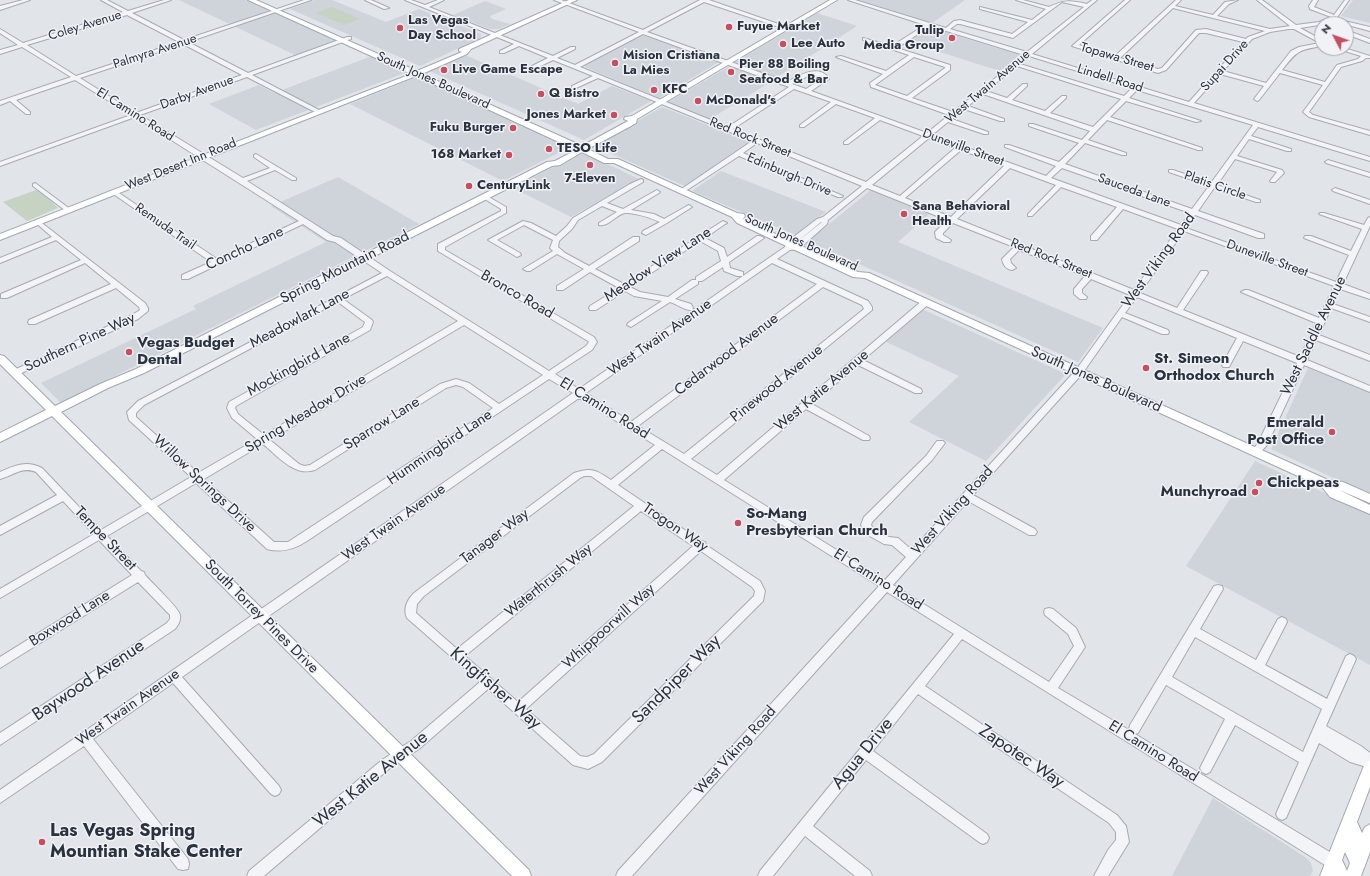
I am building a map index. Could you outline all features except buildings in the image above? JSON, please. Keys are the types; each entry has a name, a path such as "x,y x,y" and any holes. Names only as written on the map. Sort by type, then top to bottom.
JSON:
{"main road":[{"name":"South Jones Boulevard","path":"251,0 418,71 584,147 607,161 615,161 735,215 740,221 794,244 856,275 866,275 1326,484 1339,485 1370,499"},
{"name":"South Jones Boulevard","path":"263,0 345,39"},
{"name":"West Desert Inn Road","path":"0,237 317,111 362,94 372,93 418,71 465,53 468,48 574,0"},
{"name":"Spring Mountain Road","path":"0,438 110,390 140,371 550,164 557,163 633,121 634,118 834,0"},
{"name":"South Torrey Pines Drive","path":"0,358 523,876"},
{"name":"Spring Mountain Road","path":"0,446 56,414"},
{"name":"South Jones Boulevard","path":"1326,484 1334,494 1370,510"},
{"path":"1334,871 1349,823 1370,768"},
{"path":"1349,823 1356,838 1352,850 1356,870"},
{"path":"1356,870 1370,832"}],"street":[{"path":"0,8 28,0"},
{"path":"103,0 317,111"},
{"name":"Coley Avenue","path":"0,52 169,0"},
{"name":"Palmyra Avenue","path":"0,103 309,0"},
{"path":"367,0 386,8"},
{"path":"373,2 379,0"},
{"name":"Red Rock Street","path":"407,0 497,35 1370,389"},
{"path":"425,7 442,0"},
{"name":"Duneville Street","path":"556,0 1370,297"},
{"path":"575,67 704,0 787,28"},
{"name":"Lindell Road","path":"850,0 1370,159"},
{"path":"1018,0 1050,9"},
{"path":"946,30 956,22 960,22 1013,36 1059,2 1064,0 1087,6"},
{"name":"West Twain Avenue","path":"0,797 697,313 744,275 772,260 826,223 825,219 1094,0"},
{"name":"Topawa Street","path":"1128,0 1075,46 1160,70 1164,69 1198,31 1202,30 1246,41"},
{"path":"1118,58 1179,0"},
{"path":"1214,17 1227,3 1236,0"},
{"path":"1259,0 1293,26 1314,38"},
{"path":"1316,0 1311,6 1312,8 1326,16"},
{"path":"1338,16 1347,0"},
{"path":"1173,7 1268,30"},
{"path":"982,8 1033,22"},
{"path":"894,47 929,24"},
{"name":"Supai Drive","path":"1190,104 1246,41 1268,30 1314,24"},
{"path":"1354,25 1370,29"},
{"name":"El Camino Road","path":"0,31 201,157 242,181 330,238 333,242 353,255 364,258 661,445 886,584 1334,871"},
{"path":"1354,35 1370,41"},
{"name":"Darby Avenue","path":"0,164 345,39"},
{"path":"865,39 894,47 948,66 948,69 907,99"},
{"path":"502,52 518,44"},
{"path":"1257,99 1293,52 1301,48 1314,45"},
{"path":"530,69 573,48"},
{"path":"1354,53 1368,57"},
{"path":"914,54 886,73 872,85 875,88 907,99 986,132"},
{"path":"839,57 886,73"},
{"path":"1368,57 1342,64 1306,112 1308,114 1370,133"},
{"path":"1015,64 1198,121"},
{"path":"1278,71 1327,84"},
{"path":"728,129 807,72 825,77 826,79 807,92"},
{"path":"1219,72 1268,84"},
{"path":"574,87 598,76"},
{"path":"1007,101 1025,85"},
{"path":"1047,179 1136,87"},
{"path":"982,92 1095,130"},
{"path":"1046,114 1064,97"},
{"path":"11,100 28,113"},
{"path":"802,126 836,102"},
{"path":"964,107 1002,120"},
{"path":"846,143 880,118"},
{"path":"1107,118 1200,149"},
{"name":"West Viking Road","path":"623,876 886,584 907,553 966,496 1079,372 1235,157 1257,124"},
{"path":"1031,125 1124,154"},
{"path":"1248,137 1289,150"},
{"path":"682,191 756,141"},
{"name":"Sauceda Lane","path":"1007,146 1261,236"},
{"path":"900,199 960,147"},
{"name":"Edinburgh Drive","path":"738,153 840,196"},
{"path":"0,156 7,161"},
{"path":"256,156 294,179"},
{"path":"1235,157 1280,171 1281,173 1273,181"},
{"path":"1328,162 1370,175"},
{"path":"947,240 939,236 939,232 1009,165"},
{"path":"242,181 275,168"},
{"name":"Platis Circle","path":"1171,172 1258,201"},
{"path":"649,176 635,186 630,187 575,219 570,228 557,239 554,244 554,248 557,252 637,294 649,298 672,300 697,313"},
{"path":"1030,215 1060,184"},
{"path":"35,185 68,210"},
{"path":"1335,190 1370,202"},
{"name":"Remuda Trail","path":"114,192 217,263"},
{"path":"601,224 657,192"},
{"name":"Bronco Road","path":"485,197 499,204 504,208 504,212 441,246 441,249 447,254 591,339 593,342"},
{"path":"602,203 616,210 652,215 665,222"},
{"path":"1094,238 1122,206"},
{"path":"646,233 689,207"},
{"path":"1322,214 1364,232 1370,239"},
{"name":"West Saddle Avenue","path":"1256,452 1262,445 1370,219"},
{"name":"Concho Lane","path":"186,277 304,221"},
{"path":"32,322 116,285 38,222"},
{"path":"516,255 492,240 524,223 529,224 557,239"},
{"name":"Meadow View Lane","path":"593,308 723,223"},
{"path":"0,261 57,237"},
{"path":"700,238 721,250 725,265 736,273 744,275"},
{"path":"631,325 672,300 697,281 725,265 760,238"},
{"path":"1308,238 1353,254"},
{"path":"560,288 636,239"},
{"path":"1012,268 1007,264 1006,259 1019,246"},
{"path":"527,269 557,252"},
{"path":"4,296 86,260"},
{"path":"772,260 822,284"},
{"name":"Meadowlark Lane","path":"131,412 141,403 387,273"},
{"path":"1179,311 1204,273"},
{"path":"1083,297 1078,294 1078,290 1090,275"},
{"name":"Pinewood Avenue","path":"684,459 868,310 865,303 822,284"},
{"name":"Cedarwood Avenue","path":"632,426 822,284"},
{"name":"Southern Pine Way","path":"15,373 135,317 144,311 142,305 116,285"},
{"path":"1245,292 1321,322"},
{"name":"Mockingbird Lane","path":"263,439 235,416 230,408 232,404 367,328 369,322 365,318 338,299"},
{"name":"West Katie Avenue","path":"718,480 926,302"},
{"path":"1329,305 1370,320"},
{"path":"1121,314 1165,332"},
{"name":"Spring Meadow Drive","path":"0,594 464,321"},
{"path":"1226,365 1242,336"},
{"path":"1314,336 1370,358"},
{"name":"Hummingbird Lane","path":"283,548 288,547 314,531 550,375 589,348 593,342"},
{"path":"857,361 918,391"},
{"name":"Sparrow Lane","path":"263,439 296,466 308,469 443,386 456,382 466,385 500,408"},
{"path":"806,405 866,438"},
{"name":"Willow Springs Drive","path":"131,412 132,418 271,546 283,548"},
{"path":"907,553 890,545 888,541 869,531 866,525 867,520 929,458 940,443"},
{"path":"611,485 661,445"},
{"name":"Tempe Street","path":"0,476 21,466 34,466 39,470 140,575 175,614 175,620"},
{"name":"Trogon Way","path":"584,473 593,473 701,545 756,584 760,591"},
{"name":"Tanager Way","path":"410,608 414,599 420,593 577,475 584,473"},
{"path":"0,531 64,496"},
{"path":"966,496 1032,532"},
{"name":"Waterthrush Way","path":"457,656 641,505"},
{"name":"Whippoorwill Way","path":"518,709 701,545"},
{"name":"Boxwood Lane","path":"0,663 140,575"},
{"path":"1134,729 1218,589"},
{"name":"Sandpiper Way","path":"588,763 598,758 759,598 760,591"},
{"name":"Kingfisher Way","path":"410,608 411,615 577,761 588,763"},
{"path":"1049,612 1074,631 1078,637 1080,647 1051,689"},
{"name":"Baywood Avenue","path":"0,740 171,626 175,620"},
{"path":"1258,667 1282,622"},
{"path":"1193,630 1330,707"},
{"name":"Agua Drive","path":"765,876 961,633"},
{"path":"1282,814 1350,659"},
{"path":"174,676 275,790"},
{"path":"1164,678 1306,760"},
{"name":"West Katie Avenue","path":"254,876 386,764 415,745 487,682"},
{"name":"Zapotec Way","path":"917,687 1114,819 1122,830 1123,842 1113,854 1101,876"},
{"path":"1206,768 1232,718"},
{"path":"1319,732 1354,758 1370,761"},
{"path":"85,738 184,864"},
{"path":"865,752 983,838"},
{"path":"804,827 864,876"}],"shaded area":[{"path":"179,0 245,0 336,40 295,55"},
{"name":"Las Vegas Day School","path":"314,0 332,0 386,22 419,9 481,34 481,38 420,66 290,9"},
{"path":"858,0 965,0 932,23"},
{"path":"1353,0 1370,0 1370,23 1354,19 1354,16 1341,16"},
{"name":"Las Vegas Day School","path":"485,1 506,9 490,16 492,19 510,24 499,29 490,29 453,15"},
{"path":"817,13 857,26 776,78 735,62"},
{"path":"930,27 1020,55 1000,71 908,42"},
{"path":"641,36 645,36 719,62 659,98 585,67 585,65"},
{"path":"465,55 578,104 612,86 651,101 584,140 430,71"},
{"path":"372,56 407,72 256,130 209,104 259,85 274,93"},
{"path":"730,66 772,81 710,119 668,102"},
{"path":"417,77 570,147 503,181 350,104"},
{"path":"662,107 749,142 685,186 594,146"},
{"path":"582,152 639,179 571,217 513,188"},
{"path":"721,171 826,212 796,235 692,191"},
{"path":"338,177 419,224 61,403 41,383 196,309 193,306 326,242 271,206"},
{"path":"871,190 929,214 898,242 1103,328 1078,362 808,241"},
{"path":"915,306 1066,374 986,461 909,422 959,376 878,338"},
{"path":"1308,368 1370,393 1370,495 1271,449"},
{"path":"1255,461 1370,514 1370,665 1186,566"},
{"path":"1213,798 1305,857 1311,863 1313,871 1310,876 1172,876"}],"green space":[{"path":"332,7 360,19 344,25 316,13"},
{"path":"36,190 46,195 58,208 27,221 3,202"}],"place":[{"name":"Fuyue Market","path":"729,27"},
{"name":"Las Vegas Day School","path":"400,28"},
{"name":"Tulip Media Group","path":"952,38"},
{"name":"Lee Auto","path":"783,44"},
{"name":"Mision Cristiana La Mies","path":"615,63"},
{"name":"Live Game Escape","path":"444,70"},
{"name":"Pier 88 Boiling Seafood & Bar","path":"731,72"},
{"name":"KFC","path":"654,90"},
{"name":"Q Bistro","path":"541,94"},
{"name":"McDonald's","path":"698,101"},
{"name":"Jones Market","path":"614,115"},
{"name":"Fuku Burger","path":"513,128"},
{"name":"TESO Life","path":"549,149"},
{"name":"168 Market","path":"509,155"},
{"name":"7-Eleven","path":"590,165"},
{"name":"CenturyLink","path":"469,186"},
{"name":"Sana Behavioral Health","path":"904,214"},
{"name":"Vegas Budget Dental","path":"129,352"},
{"name":"St. Simeon Orthodox Church","path":"1146,368"},
{"name":"Emerald Post Office","path":"1332,432"},
{"name":"Chickpeas","path":"1259,483"},
{"name":"Munchyroad","path":"1255,492"},
{"name":"So-Mang Presbyterian Church","path":"738,523"},
{"name":"Las Vegas Spring Mountian Stake Center","path":"42,842"}]}
